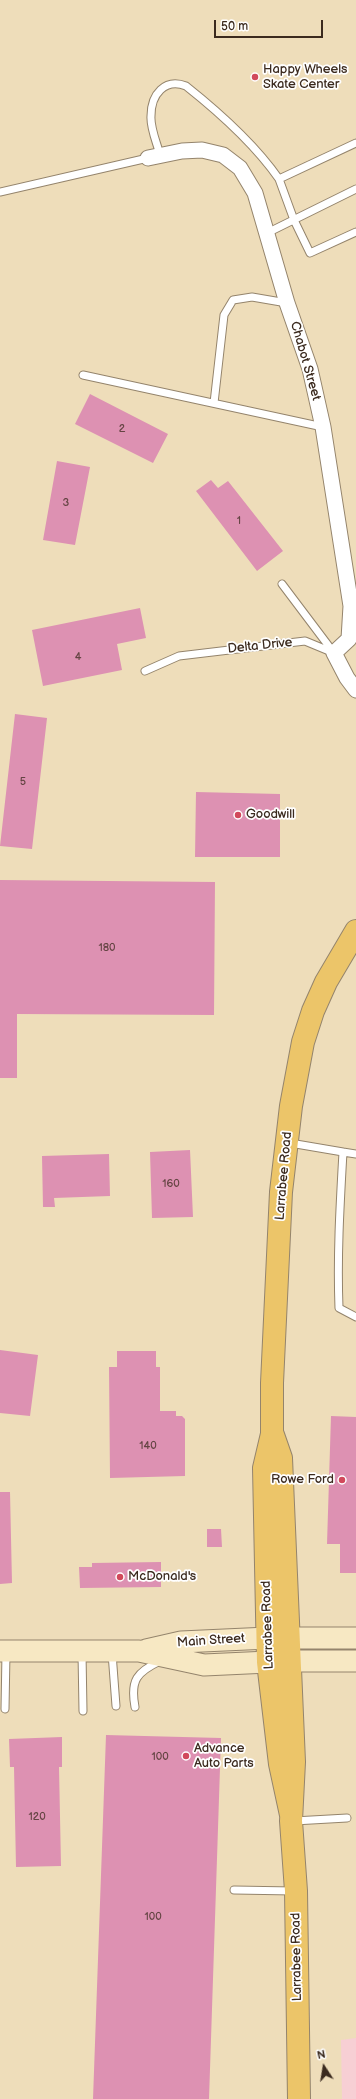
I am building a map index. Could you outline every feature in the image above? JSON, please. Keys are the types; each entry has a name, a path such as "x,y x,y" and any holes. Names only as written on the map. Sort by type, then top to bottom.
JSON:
{"main road":[{"name":"Larrabee Road","path":"291,1818 280,1764 268,1662 278,1638 280,1458 272,1434 277,1262 281,1192 291,1106 303,1042 311,1017 326,982 356,931"},
{"name":"Larrabee Road","path":"278,1638 290,1660 294,1762 291,1818 296,1891 299,2099"},
{"name":"Main Street","path":"3,1651 139,1651 181,1642 278,1638 356,1638"},
{"name":"Main Street","path":"139,1651 204,1665 290,1660 356,1661"}],"street":[{"name":"Chabot Street","path":"154,157 182,151 202,150 223,155 240,168 255,193 288,303 310,369 323,427 351,606 349,639 334,653"},
{"path":"334,653 356,690"}],"lane":[{"path":"0,192 154,157 151,117 153,104 159,92 166,85 176,82 186,86 237,131 265,159 279,179 294,220 310,253 356,232"},
{"path":"279,179 356,143"},
{"path":"267,233 356,189"},
{"path":"214,403 224,315 233,300 252,297 288,303"},
{"path":"83,375 323,427"},
{"path":"282,584 334,653"},
{"name":"Delta Drive","path":"145,671 179,656 305,642 334,653"},
{"path":"287,1142 356,1154"},
{"path":"343,1152 338,1228 339,1308 356,1317"},
{"path":"82,1650 83,1711"},
{"path":"3,1651 5,1709"},
{"path":"112,1651 116,1706"},
{"path":"134,1707 132,1693 135,1679 144,1668 170,1658"},
{"path":"291,1818 347,1818"},
{"path":"234,1890 296,1891"}],"shaded area":[{"path":"356,2038 356,2099 342,2099 341,2040"}],"building":[{"path":"90,394 168,434 153,463 75,424"},
{"path":"57,461 90,467 75,545 43,540"},
{"path":"211,480 218,488 228,481 283,551 257,571 196,491"},
{"path":"140,608 146,638 117,644 122,670 43,686 32,630"},
{"path":"15,714 47,718 32,849 0,846"},
{"name":"Goodwill","path":"196,792 280,794 280,857 195,857"},
{"path":"0,880 215,882 214,1015 17,1014 17,1078 0,1078"},
{"path":"190,1150 193,1217 152,1218 150,1152"},
{"path":"109,1154 110,1196 54,1198 55,1207 43,1207 42,1156"},
{"path":"0,1350 38,1355 30,1416 0,1413"},
{"path":"117,1351 156,1351 156,1367 160,1367 160,1411 176,1411 176,1416 182,1416 185,1419 185,1476 110,1478 109,1367 117,1367"},
{"name":"Rowe Ford","path":"331,1416 356,1417 356,1573 340,1573 340,1544 327,1544"},
{"path":"0,1492 10,1492 12,1583 0,1584"},
{"path":"207,1529 221,1529 222,1547 207,1547"},
{"name":"McDonald's","path":"161,1562 161,1587 80,1588 79,1567 92,1567 92,1563"},
{"path":"106,1735 221,1738 209,2099 93,2099"},
{"path":"62,1737 62,1767 59,1767 61,1866 16,1867 14,1767 10,1767 9,1739"}],"place":[{"name":"Happy Wheels Skate Center","path":"255,77"},
{"name":"Goodwill","path":"238,815"},
{"name":"Rowe Ford","path":"342,1480"},
{"name":"McDonald's","path":"120,1577"},
{"name":"Advance Auto Parts","path":"186,1756"}]}
